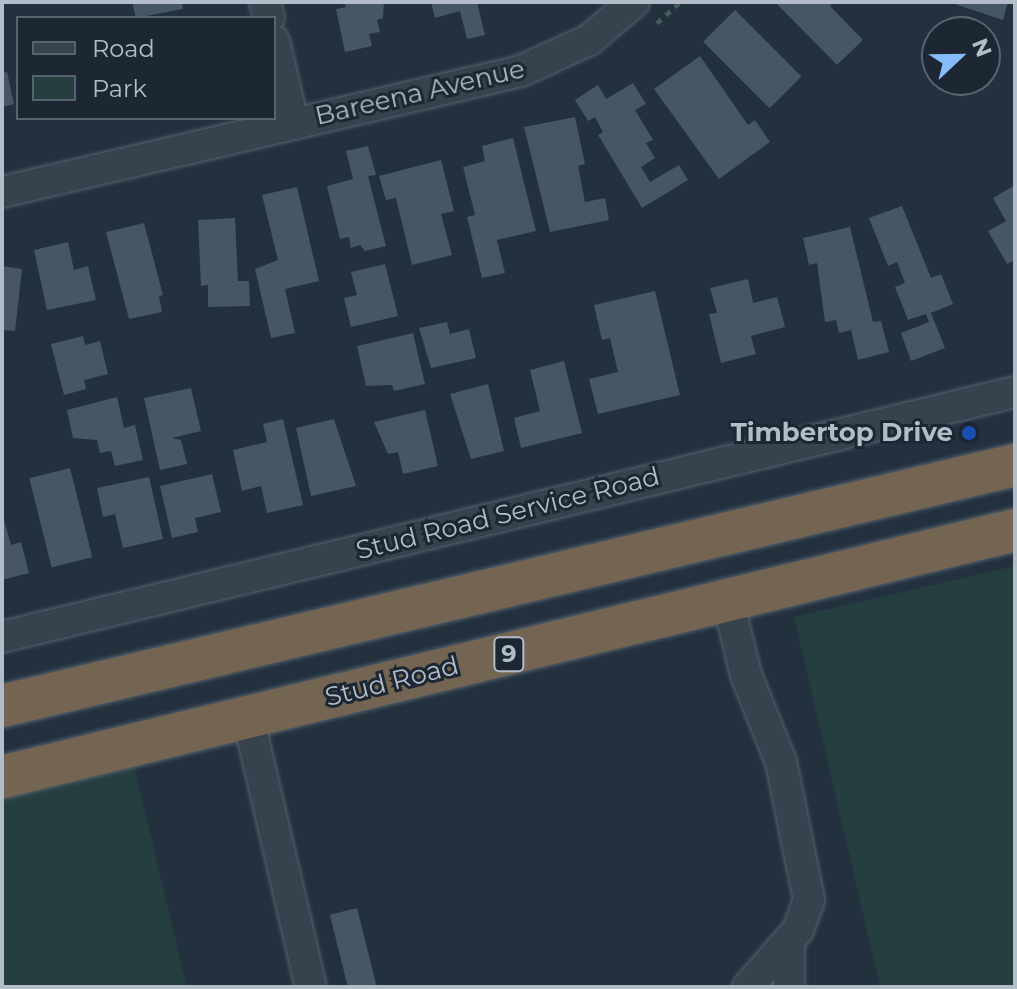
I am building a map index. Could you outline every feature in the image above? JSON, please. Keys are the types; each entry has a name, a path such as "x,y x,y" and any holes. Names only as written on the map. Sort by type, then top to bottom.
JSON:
{"highway":[{"path":"2,706 711,541 1015,465"},
{"name":"Stud Road","path":"2,777 1015,530"},
{"path":"711,541 728,601"}],"street":[{"name":"Bareena Avenue","path":"2,192 521,71 589,40 634,2"},
{"path":"276,50 293,122"},
{"name":"Stud Road Service Road","path":"2,637 1015,392"},
{"path":"728,601 746,675 781,762 806,869 805,916 789,942 748,987"},
{"path":"248,717 311,987"},
{"path":"789,942 789,987"}],"green space":[{"path":"1015,566 1015,987 880,987 794,617"},
{"path":"133,762 187,987 2,987 2,799"}],"building":[{"path":"132,2 182,2 183,9 136,16"},
{"path":"344,2 384,2 383,18 377,20 380,32 369,34 372,46 345,52 336,9 346,7"},
{"path":"431,2 477,2 485,35 467,39 460,11 435,18"},
{"path":"775,2 834,2 830,6 863,40 837,65"},
{"path":"949,2 1008,2 1003,20 1001,16 991,16"},
{"path":"735,10 801,76 770,108 703,42"},
{"path":"700,56 748,125 755,120 770,142 719,179 654,89"},
{"path":"7,72 14,104 2,107 2,73"},
{"path":"633,83 646,104 635,110 653,140 646,143 655,158 641,167 650,182 679,165 688,180 642,208 598,135 603,132 595,117 588,121 575,100 598,85 606,99"},
{"path":"575,117 585,164 578,166 585,202 605,198 609,220 550,232 524,127"},
{"path":"513,138 536,231 497,240 505,273 482,278 467,217 475,215 463,167 485,161 482,146"},
{"path":"368,146 376,175 368,176 386,246 365,251 360,245 351,248 349,237 340,239 327,186 353,179 346,151"},
{"path":"441,160 454,211 441,214 452,255 412,265 396,198 386,200 379,176"},
{"path":"1015,185 1015,260 1007,264 988,231 1006,221 993,198"},
{"path":"297,187 319,281 285,289 295,333 271,338 255,269 278,260 262,195"},
{"path":"902,206 931,278 941,274 953,304 931,313 945,348 911,361 901,333 929,322 926,314 908,320 895,287 905,283 897,262 888,266 869,218"},
{"path":"235,218 238,281 249,281 250,306 208,307 208,285 201,286 198,220"},
{"path":"144,223 163,295 159,296 162,312 129,319 106,232"},
{"path":"850,227 873,322 881,321 889,352 858,360 851,330 839,333 836,320 825,322 817,263 809,265 803,238"},
{"path":"68,242 74,270 88,266 96,300 47,310 34,250"},
{"path":"385,264 398,316 351,327 344,298 357,295 351,272"},
{"path":"2,266 22,269 15,331 2,330"},
{"path":"748,279 753,303 777,297 785,327 751,336 756,354 721,363 709,314 717,313 710,288"},
{"path":"655,291 680,395 598,414 589,379 618,372 610,338 602,340 594,305"},
{"path":"447,322 450,334 469,329 476,358 431,368 419,328"},
{"path":"413,333 425,384 394,391 392,385 366,386 357,346"},
{"path":"83,336 85,345 100,341 108,374 84,380 86,389 64,395 51,344"},
{"path":"564,361 582,433 521,448 514,418 540,411 530,370"},
{"path":"488,384 504,451 471,459 450,394"},
{"path":"191,388 201,431 172,438 181,440 187,464 160,470 144,398"},
{"path":"117,397 124,428 135,425 143,460 115,466 111,451 100,453 97,440 73,438 67,410"},
{"path":"425,410 438,466 403,474 398,452 388,454 374,422"},
{"path":"283,419 303,505 267,513 261,486 242,491 233,450 267,442 263,424"},
{"path":"334,419 356,486 311,496 296,428"},
{"path":"70,468 92,557 52,567 29,478"},
{"path":"212,474 221,512 195,518 198,532 172,538 160,486"},
{"path":"149,477 163,539 123,548 115,514 103,517 97,488"},
{"path":"2,512 11,545 21,542 29,573 2,580"},
{"path":"357,908 377,987 348,987 330,915"}],"place":[{"name":"Timbertop Drive","path":"969,433"}]}
